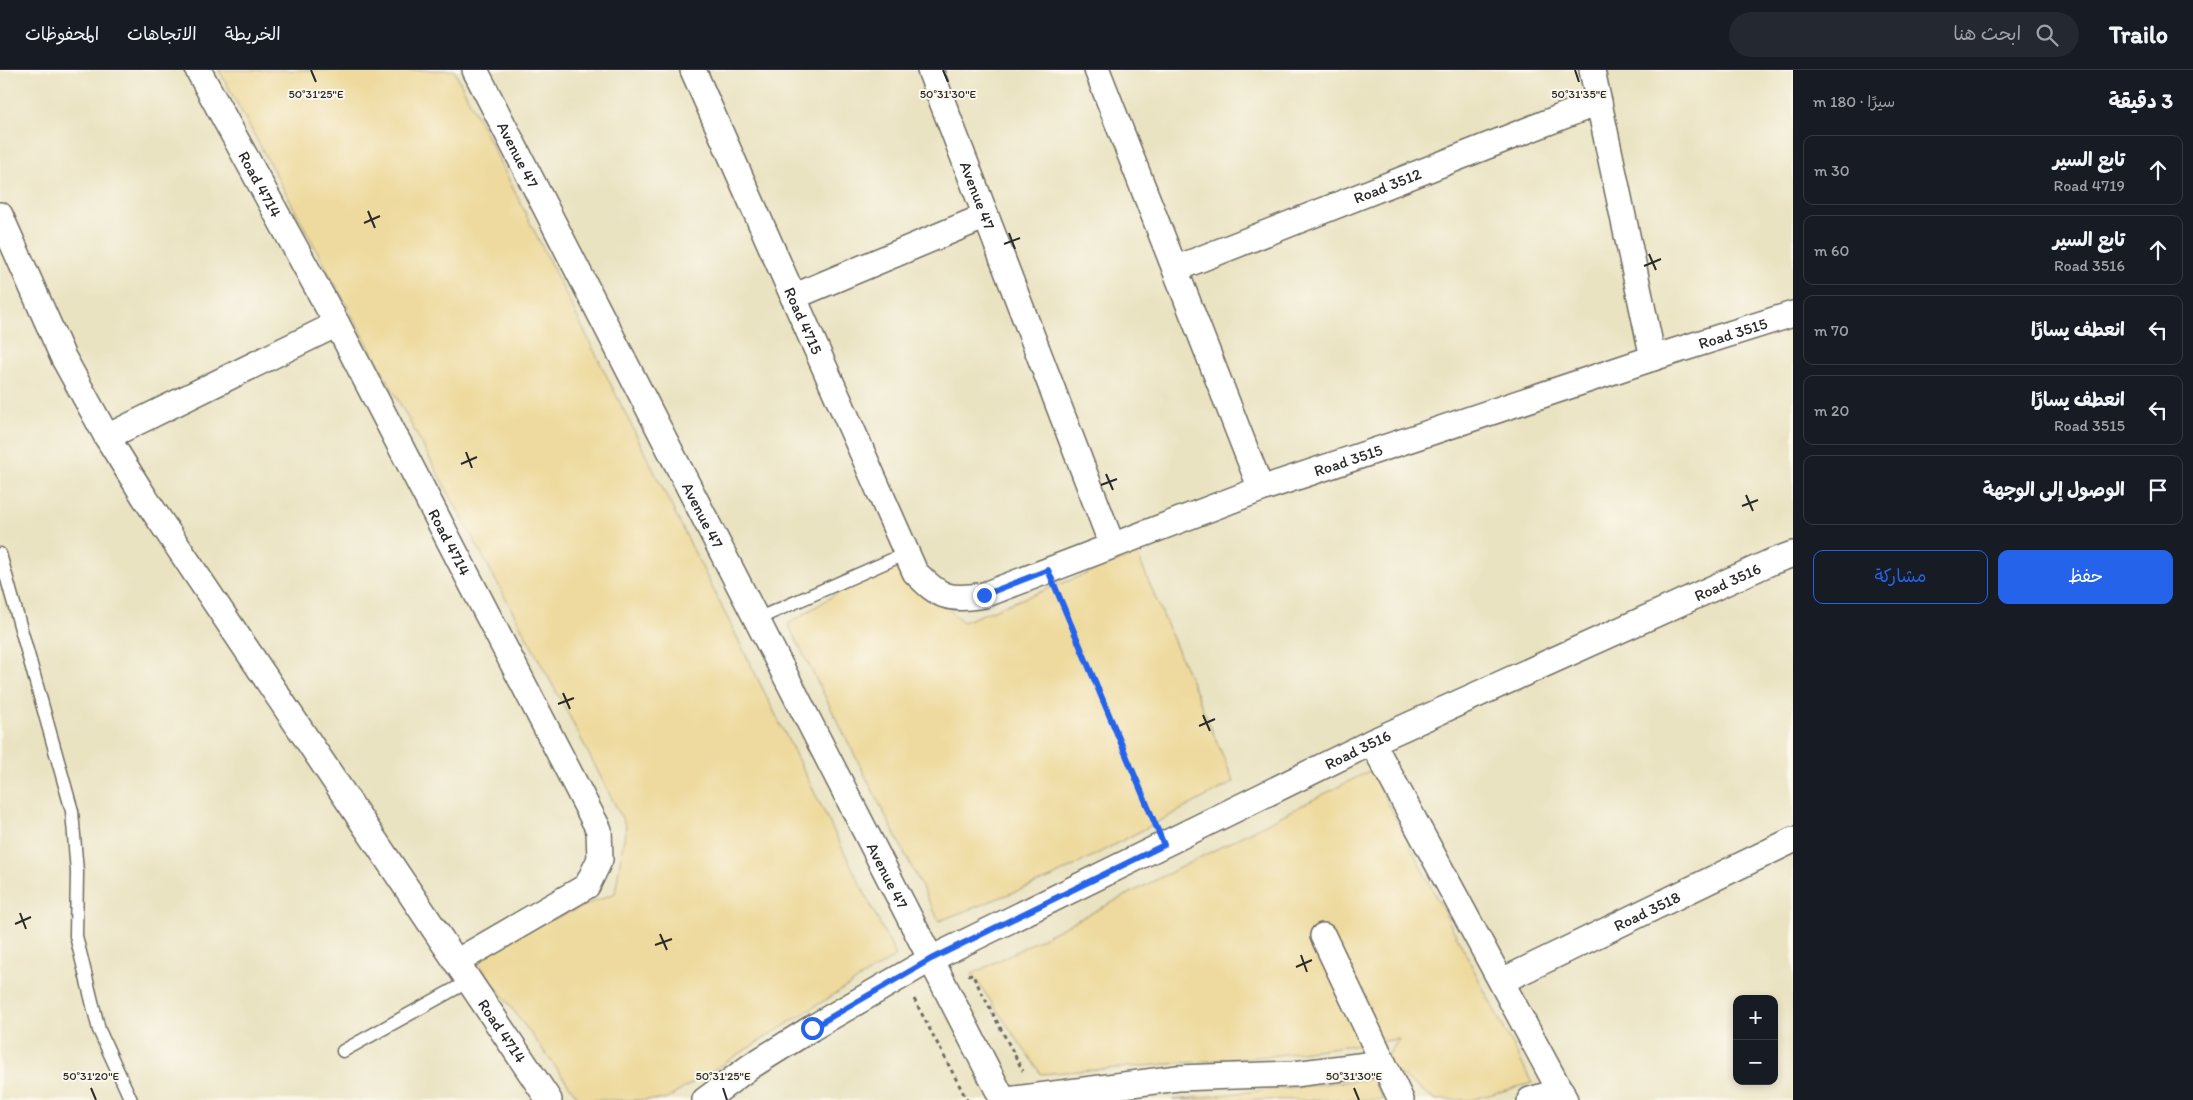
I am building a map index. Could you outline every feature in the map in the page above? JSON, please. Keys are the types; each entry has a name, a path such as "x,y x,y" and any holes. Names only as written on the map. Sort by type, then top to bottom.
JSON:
{"street":[{"name":"Road 4714","path":"198,70 336,324 599,830 600,859 587,886 463,972"},
{"name":"Avenue 47","path":"476,70 1005,1100"},
{"name":"Road 4715","path":"693,70 911,563"},
{"name":"Avenue 47","path":"930,70 1112,545"},
{"path":"1097,70 1262,489"},
{"path":"1592,70 1653,358"},
{"name":"Road 3512","path":"1175,269 1599,102"},
{"name":"Road 4714","path":"0,215 63,357 107,436 145,498 549,1100"},
{"path":"793,297 986,216"},
{"name":"Road 3515","path":"911,563 933,591 958,599 984,595 1262,489 1653,358 1793,314"},
{"path":"107,436 336,324"},
{"name":"Road 3516","path":"705,1100 751,1066 931,959 1372,742 1771,562 1793,554"},
{"path":"1372,742 1563,1095 1530,1100"},
{"name":"Road 3518","path":"1502,981 1793,840"},
{"path":"1323,936 1401,1100"},
{"path":"1005,1100 1178,1078 1294,1074 1383,1063"}],"lane":[{"path":"0,554 72,811 77,872 76,936 99,1030 132,1100"},
{"path":"757,619 911,563"},
{"path":"343,1051 463,972"}],"path":[{"path":"1048,570 1164,845"}],"sand":[{"path":"219,70 454,70 896,956 665,1100 580,1100 471,953 615,893 626,826 564,706"},
{"path":"1137,554 1234,782 1051,878 939,921 788,624 891,560 963,622"},
{"path":"1371,770 1532,1083 1471,1100 1436,1100 1383,1063 1399,1039 1270,1056 1041,1074 972,974"},
{"path":"1372,1079 1384,1100 1173,1100"}],"route":[{"path":"812,1028 931,959 1164,845 1048,570 984,595"}]}
